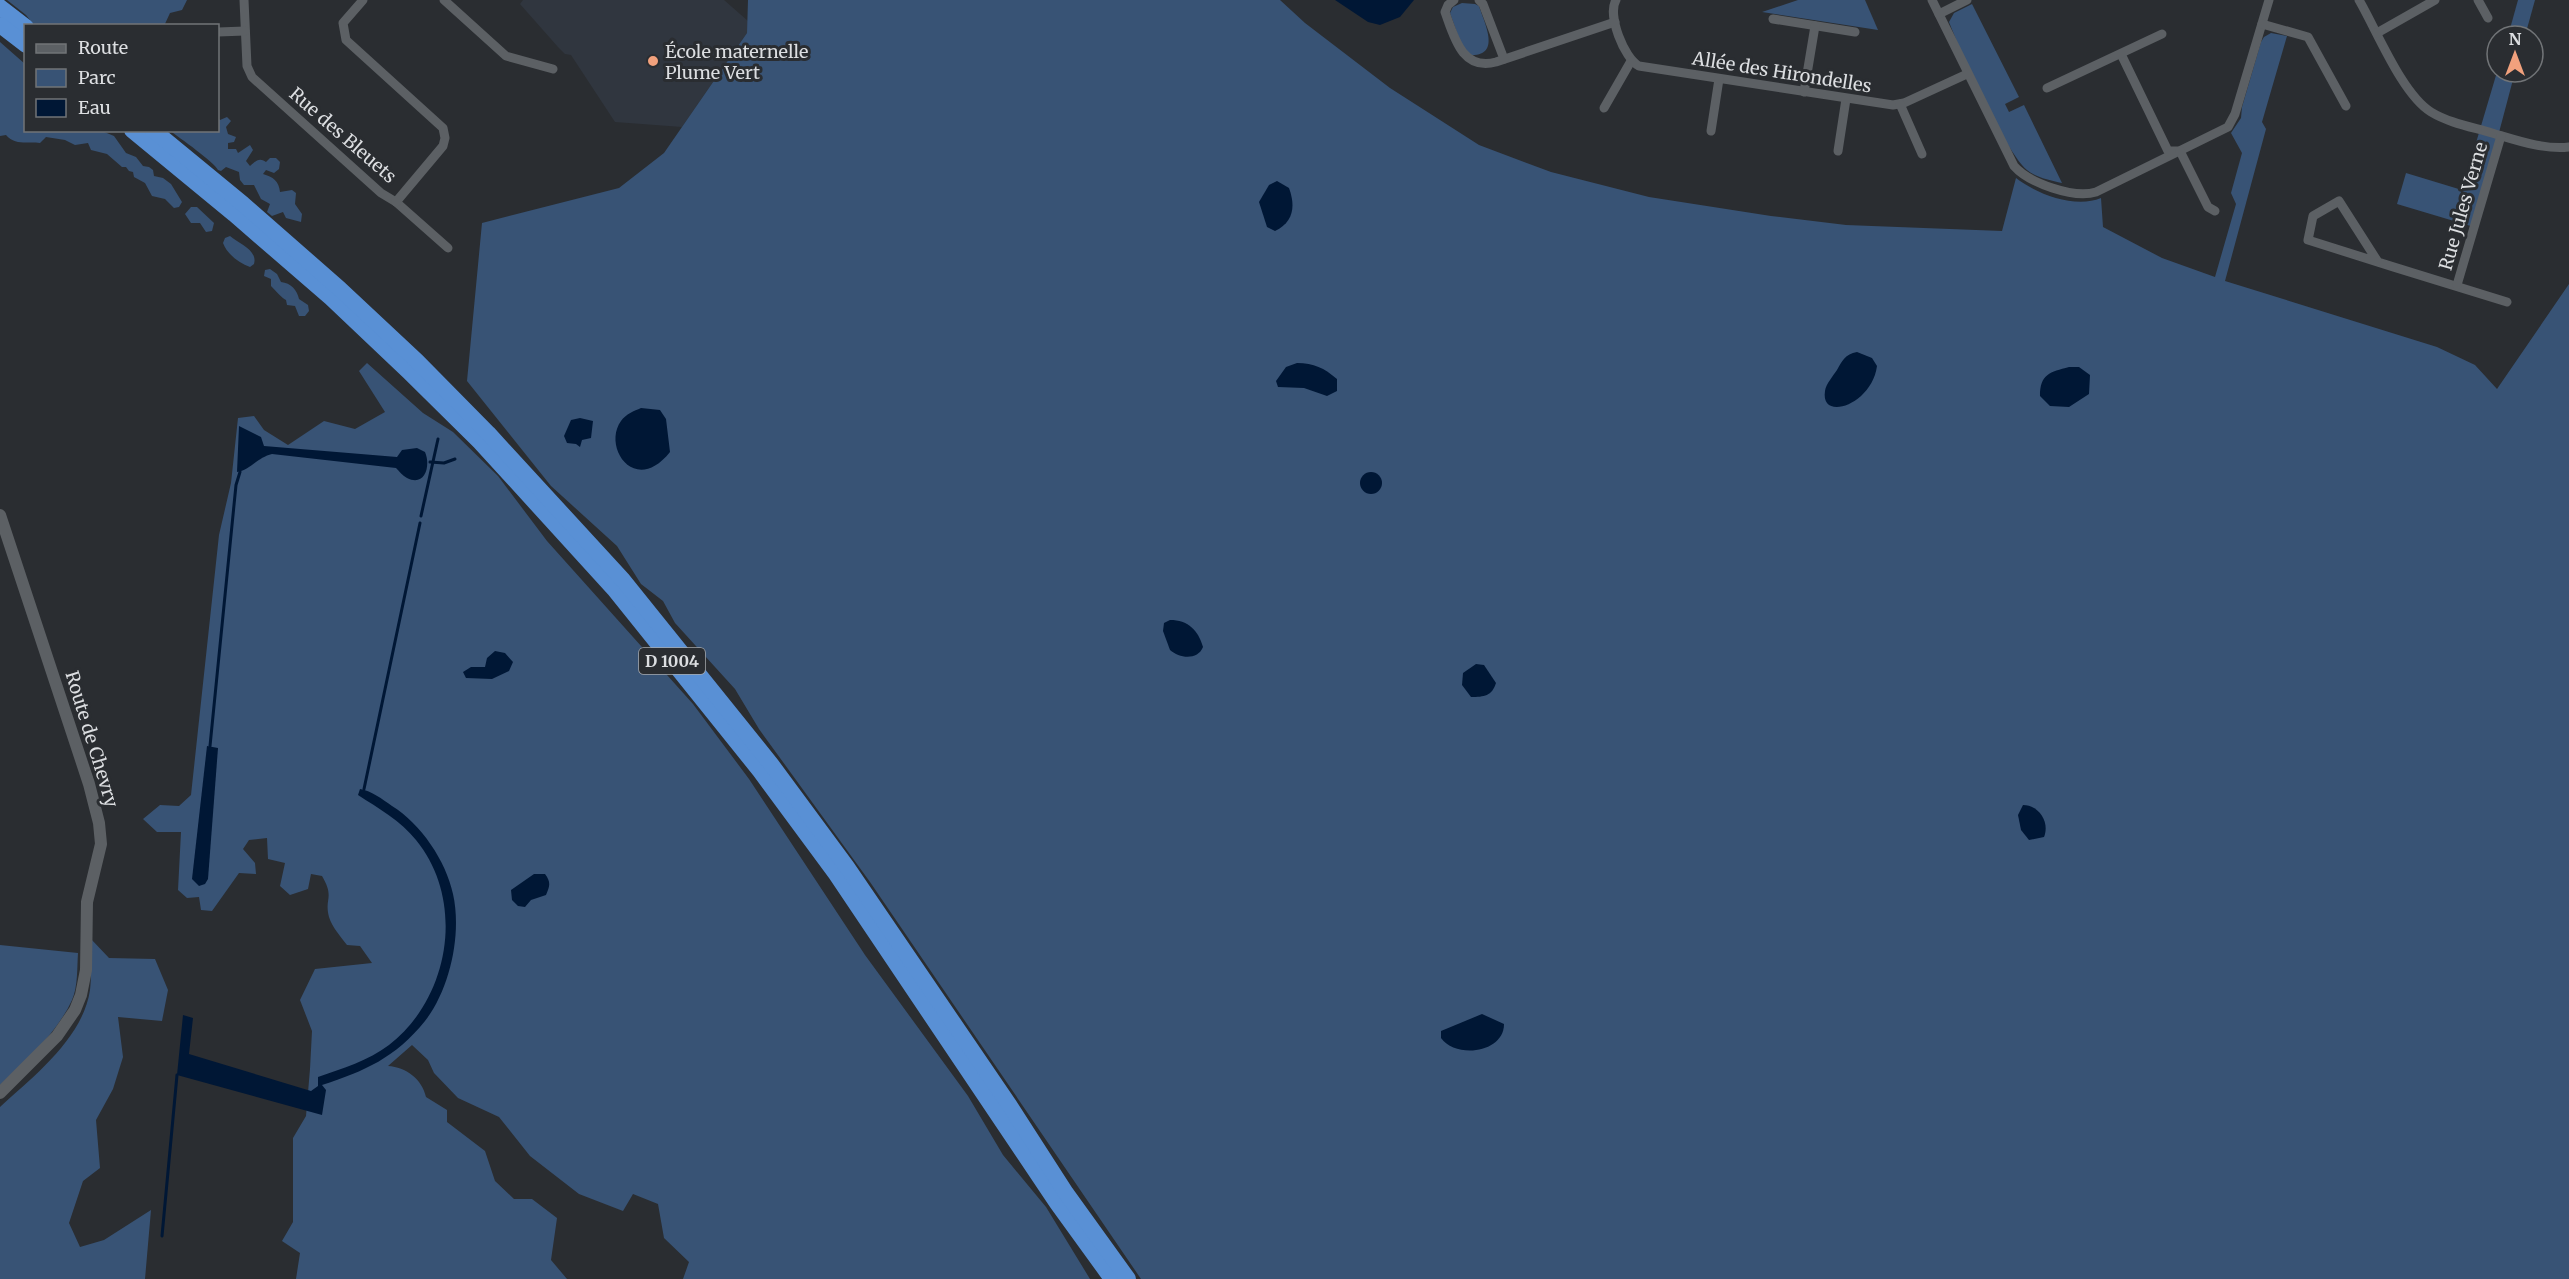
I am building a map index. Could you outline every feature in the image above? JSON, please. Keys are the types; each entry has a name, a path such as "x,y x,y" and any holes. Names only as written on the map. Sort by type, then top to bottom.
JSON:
{"highway":[{"path":"0,7 24,25"},
{"path":"0,25 24,43"},
{"name":"D 1004","path":"134,132 331,298 409,372 480,442 614,589 760,771 836,873 1057,1203 1112,1279"},
{"name":"D 1004","path":"155,132 243,204 340,289 417,361 488,433 623,580 771,764 847,867 1010,1106 1066,1194 1128,1279"}],"street":[{"name":"Rue des Bleuets","path":"243,0 247,66 256,81 381,193 396,202 448,248"},
{"path":"363,0 343,23 346,39 443,128 445,138 443,146 396,202"},
{"path":"444,0 506,56 554,69"},
{"path":"1454,0 1445,12 1461,52 1470,59 1483,63 1504,59 1615,22"},
{"path":"1479,0 1483,4 1504,59"},
{"path":"1932,0 2009,160 2024,176 2036,183 2091,194 2224,130 2231,123 2269,0"},
{"path":"1939,14 1967,0"},
{"path":"2360,0 2410,93 2422,106 2447,120 2501,136 2550,147 2569,147"},
{"path":"2377,33 2435,0"},
{"path":"2478,0 2488,18"},
{"path":"1604,108 1631,61 1626,54 1615,22 1612,11 1614,1"},
{"path":"1773,20 1854,32"},
{"path":"2262,24 2308,38 2346,106"},
{"path":"1804,92 1815,26"},
{"path":"219,32 245,31"},
{"path":"2047,88 2162,34"},
{"path":"2121,54 2168,151 2180,151"},
{"name":"Allée des Hirondelles","path":"1631,61 1639,66 1883,105 1900,104 1966,74"},
{"path":"1711,131 1719,79"},
{"path":"1838,151 1846,99"},
{"path":"1900,104 1922,154"},
{"name":"Rue Jules Verne","path":"2457,285 2501,136"},
{"path":"2180,151 2208,207 2215,212"},
{"name":"Rue Jules Verne","path":"2378,262 2339,201 2313,216 2308,240 2378,262 2457,285 2507,302"},
{"name":"Route de Chevry","path":"0,515 89,784 99,823 101,844 87,902 86,970 75,1010 57,1036 0,1093"}],"shaded area":[{"path":"523,0 724,0 748,21 747,33 682,127 615,122 571,55 565,54 558,47 520,4"}],"green space":[{"path":"7,0 187,0 182,10 170,13 165,24 33,24"},
{"path":"748,0 1280,0 1305,23 1390,88 1479,145 1551,172 1649,197 1771,216 1846,225 2002,231 2016,178 2045,194 2068,201 2091,201 2101,198 2103,227 2162,258 2215,277 2236,204 2231,193 2242,153 2231,133 2241,118 2242,107 2261,42 2271,33 2287,36 2262,122 2266,129 2225,281 2437,347 2475,365 2497,389 2569,284 2569,1279 1141,1279 870,882 759,729 735,689 675,623 663,601 641,584 617,546 551,486 467,381 482,223 619,188 664,153 747,33"},
{"path":"1798,0 1865,0 1878,30 1762,12"},
{"path":"2518,0 2535,0 2528,24 2511,24"},
{"path":"1462,3 1479,6 1488,37 1486,50 1480,54 1471,55 1462,47 1450,13 1453,7"},
{"path":"1972,4 2019,97 2005,104 2009,112 2024,105 2062,183 2039,177 2027,170 2007,143 1984,100 1949,22 1954,13"},
{"path":"0,42 24,63 24,132 104,132 114,136 126,153 136,157 143,166 153,170 154,176 163,178 171,184 182,202 179,207 174,208 165,199 152,196 145,183 134,177 133,172 122,167 107,154 91,150 88,143 75,145 65,140 46,137 40,143 22,142 13,141 6,135 0,136"},
{"path":"2493,84 2512,84 2474,227 2397,204 2406,173 2462,190"},
{"path":"227,117 231,121 226,127 228,134 236,137 234,142 228,143 228,149 236,149 238,153 250,145 253,150 246,161 250,166 258,160 266,162 270,158 276,158 280,162 279,169 274,173 266,170 263,174 275,180 280,192 292,190 296,193 295,204 302,214 301,222 286,218 283,212 272,216 267,212 270,204 261,199 254,185 244,185 240,180 239,172 226,167 221,171 218,170 204,156 171,132 219,132 220,120"},
{"path":"191,207 197,207 214,223 212,231 206,232 200,223 191,223 185,214"},
{"path":"230,236 251,251 254,264 250,267 227,251 223,243 225,238"},
{"path":"270,269 277,274 281,282 293,288 299,299 308,305 309,311 305,316 299,316 295,306 287,305 286,300 271,286 271,279 264,276 265,270"},
{"path":"367,363 423,413 453,432 498,476 547,541 693,704 749,779 865,955 968,1096 1003,1155 1046,1207 1090,1279 683,1279 689,1262 664,1238 658,1204 633,1194 623,1211 579,1194 530,1156 499,1117 458,1098 434,1073 428,1060 412,1045 388,1066 412,1075 421,1085 426,1097 447,1110 447,1122 485,1151 495,1181 514,1199 532,1199 557,1218 551,1260 567,1279 296,1279 300,1253 282,1241 293,1222 293,1138 306,1116 310,1069 312,1031 300,1000 315,969 372,963 360,946 347,945 332,924 328,911 328,889 322,876 311,874 308,889 290,895 280,886 285,863 268,859 267,838 249,840 243,849 255,863 256,874 239,873 212,911 201,910 199,897 187,898 178,890 181,832 157,832 143,819 160,805 179,806 191,795 219,535 231,483 238,418 254,416 264,430 288,445 324,421 355,429 385,412 359,371"},
{"path":"91,939 109,958 155,959 168,990 162,1021 118,1017 123,1057 113,1089 96,1120 100,1168 83,1181 69,1223 80,1247 104,1240 151,1210 145,1279 0,1279 0,1107 42,1069 78,1024 86,1008 90,990"},
{"path":"0,945 78,953 75,989 66,1012 40,1045 0,1085"}],"water":[{"path":"1335,0 1414,0 1400,17 1380,25 1368,22"},
{"path":"1277,181 1289,188 1292,208 1286,223 1275,231 1267,227 1259,202 1269,185"},
{"path":"1857,352 1872,358 1877,366 1873,380 1857,399 1847,405 1830,406 1826,400 1827,386 1844,358"},
{"path":"1297,363 1314,365 1328,372 1337,379 1337,391 1327,396 1304,388 1278,387 1276,381 1286,367"},
{"path":"2069,367 2079,367 2090,375 2089,394 2069,407 2050,406 2040,396 2044,378"},
{"path":"641,408 660,410 666,419 670,452 657,464 645,469 634,468 625,463 616,443 616,432 621,421"},
{"path":"580,418 593,421 591,438 582,440 580,447 567,443 564,436 571,420"},
{"path":"239,426 261,437 264,446 397,457 402,450 417,448 425,452 427,469 422,477 413,480 396,468 272,454 237,472"},
{"path":"1371,472 1379,475 1382,483 1379,491 1371,494 1363,491 1360,483 1363,475"},
{"path":"1170,620 1187,624 1195,631 1203,647 1201,651 1188,657 1170,650 1163,631 1164,623"},
{"path":"495,651 505,653 513,662 509,671 492,679 466,678 463,672 471,667 485,667 487,658"},
{"path":"1476,664 1484,665 1496,683 1487,695 1471,697 1462,685 1463,673"},
{"path":"207,746 218,748 208,879 205,884 199,886 192,879"},
{"path":"360,789 381,798 413,823 431,844 450,881 455,910 455,943 447,977 434,1008 414,1034 391,1054 366,1068 322,1085 326,1090 322,1115 177,1075 183,1015 193,1018 189,1054 311,1091 318,1086 318,1077 364,1060 389,1045 410,1025 426,1002 438,976 444,948 446,919 441,891 432,864 416,840 396,821 358,795"},
{"path":"2023,805 2034,808 2042,815 2045,826 2044,837 2029,840 2021,830 2018,815"},
{"path":"534,874 545,874 547,877 549,884 546,895 531,900 525,907 518,906 512,900 511,890"},
{"path":"1482,1014 1504,1024 1502,1034 1488,1047 1478,1050 1457,1049 1448,1045 1441,1038 1441,1031"}],"waterway":[{"path":"421,516 438,439"},
{"path":"430,462 444,463 455,459"},
{"path":"210,746 236,485 240,472"},
{"path":"364,789 420,523"},
{"path":"162,1236 177,1075"}],"place":[{"name":"École maternelle Plume Vert","path":"653,61"}]}
